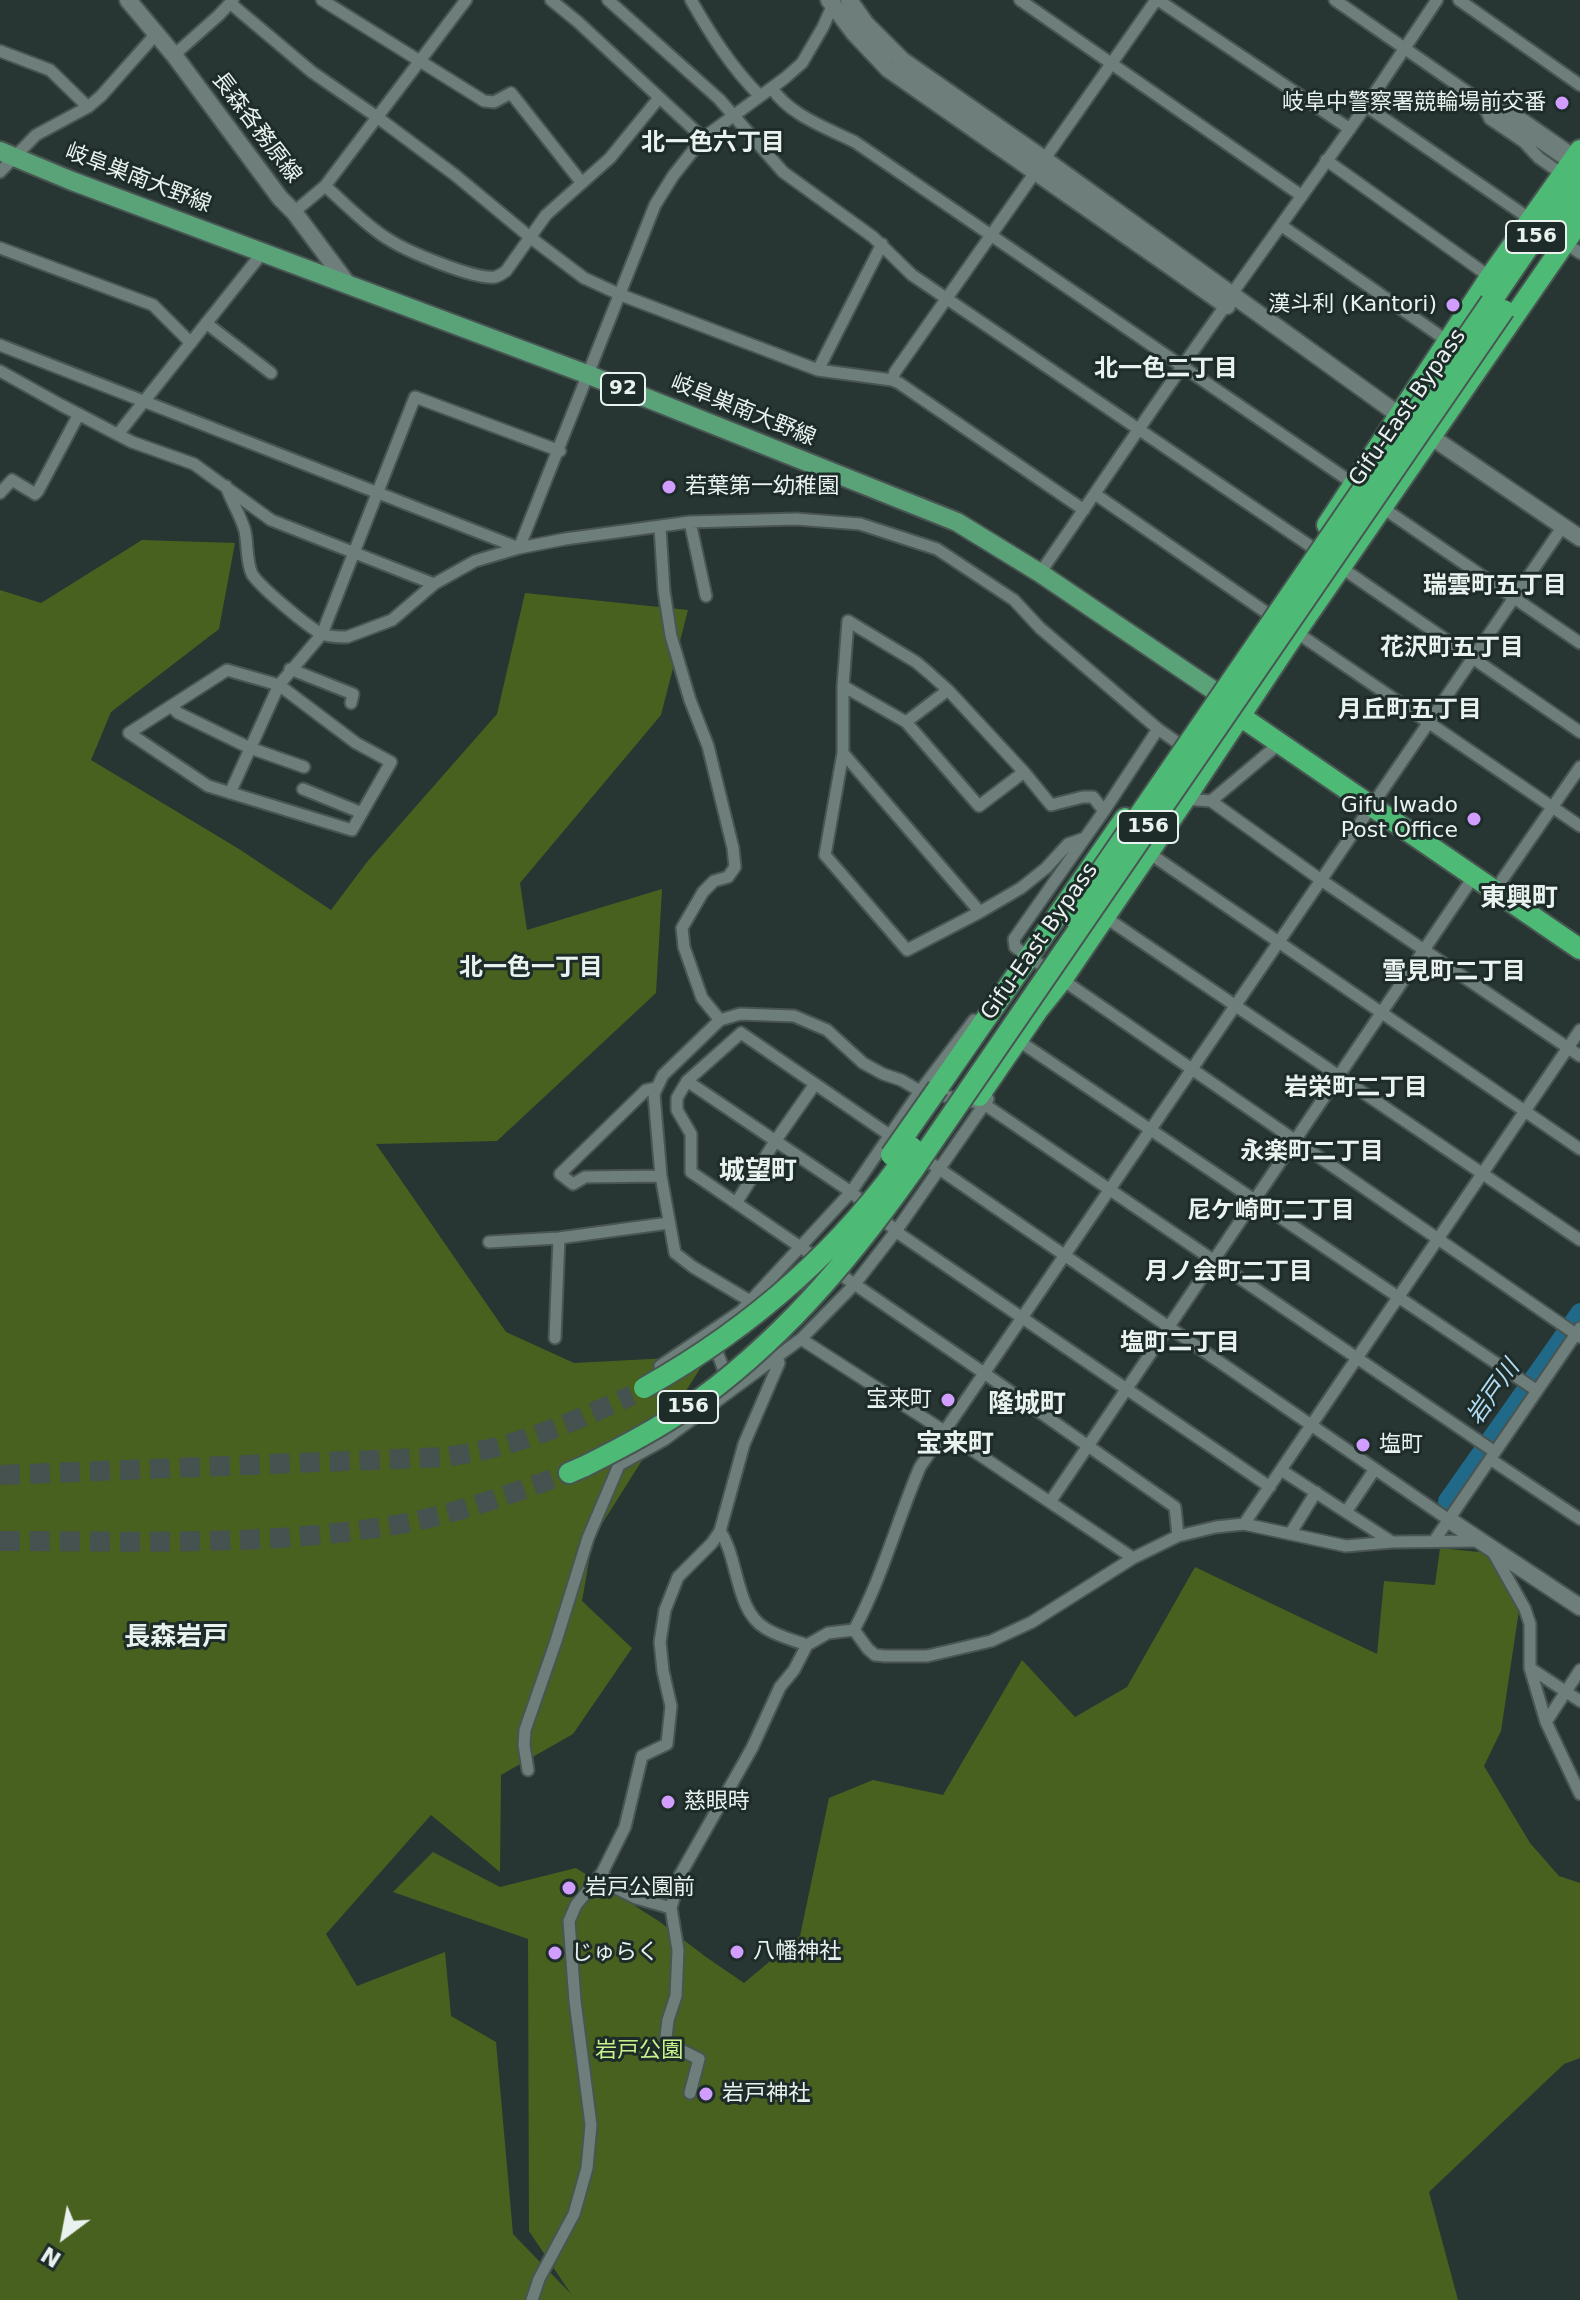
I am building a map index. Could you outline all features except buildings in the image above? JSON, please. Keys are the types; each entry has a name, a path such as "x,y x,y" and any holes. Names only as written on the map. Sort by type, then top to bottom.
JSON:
{"highway":[{"name":"156","path":"789,1288 796,1272 829,1237 882,1168 929,1089 1029,957 1178,743 1490,277 1572,162"},
{"name":"Gifu-East Bypass","path":"577,1469 685,1410 720,1384 780,1332 820,1291 875,1223 1498,306 1572,162"},
{"name":"Gifu-East Bypass","path":"638,1392 684,1366 789,1288 852,1224 900,1164 1498,306 1580,199"},
{"name":"156","path":"780,1332 792,1331 810,1314 880,1235 982,1100 1038,1010 1149,853 1296,632 1432,437 1572,248 1580,221"},
{"path":"1213,690 1580,949"},
{"path":"1243,712 1280,743 1502,880 1580,934"}],"main road":[{"name":"岐阜巣南大野線","path":"7,154 589,375 957,522 1040,573 1213,690"}],"street":[{"name":"長森各務原線","path":"128,0 174,55 347,283"},
{"path":"322,0 484,101 494,102 511,93 582,183"},
{"path":"294,212 325,186 466,0"},
{"path":"551,0 703,138"},
{"path":"608,0 734,115 783,172 882,244 912,275 1580,732"},
{"path":"691,0 721,51 760,96"},
{"path":"849,0 866,24 902,60 1039,166 1228,300 1580,538"},
{"path":"1020,0 1302,196"},
{"path":"892,380 1157,0 1350,129"},
{"path":"1335,0 1481,101 1504,106 1572,162"},
{"path":"1040,573 1437,0"},
{"path":"1459,0 1580,85"},
{"path":"174,55 232,2 312,72 455,175 584,278 818,370 892,380 1084,510"},
{"path":"519,548 655,205 703,138 802,63 832,2 888,69 1039,166"},
{"path":"0,172 7,154 88,107 101,96 156,34"},
{"path":"0,51 50,70 88,107"},
{"path":"772,88 793,110 855,142 1354,484"},
{"path":"325,186 390,241 479,276 497,277 506,271 546,215 628,138 659,98"},
{"path":"1481,101 1490,119 1524,142 1539,158 1572,162"},
{"path":"1366,106 1530,219"},
{"path":"1326,160 1490,277"},
{"path":"1282,226 1449,342"},
{"path":"818,370 882,244"},
{"path":"0,248 153,305 191,343"},
{"path":"118,434 263,252"},
{"path":"206,323 271,373"},
{"path":"0,345 519,548"},
{"path":"0,371 144,447 194,464 271,520 434,584"},
{"path":"230,793 279,685 322,634 415,397 560,451"},
{"path":"0,493 12,480 35,494 38,491 79,414"},
{"path":"226,486 244,529 249,564 255,579 322,634 347,637 392,620 434,584 475,561 519,548 690,522 796,519 860,524 937,549 1014,600 1040,628 1178,743"},
{"path":"1095,494 1267,613"},
{"path":"1383,508 1580,643"},
{"path":"690,522 706,596"},
{"path":"854,1630 868,1604 920,1467 1563,526"},
{"path":"660,527 664,591 671,636 708,746 733,848 735,867 728,877 714,881 703,892 682,928 684,947 702,998 720,1020"},
{"path":"1085,838 1068,844 1046,868 1021,888 907,950 825,855 843,753 843,686 848,621 916,662 948,690 1051,805 1093,797 1104,811"},
{"path":"1296,632 1580,826"},
{"path":"290,669 353,694 351,703"},
{"path":"227,670 279,685 356,743 391,762 352,830 208,786 129,733 227,670"},
{"path":"843,686 906,722 979,806 1024,772"},
{"path":"906,722 948,690"},
{"path":"171,706 178,713 250,748 304,767"},
{"path":"1158,729 1014,939 1015,947 1578,1333 1535,1390 1434,1541"},
{"path":"1211,801 1280,743"},
{"path":"843,753 980,912"},
{"path":"1502,880 1580,767"},
{"path":"303,789 362,813"},
{"path":"1185,799 1211,801 1321,880 1580,1056"},
{"path":"1149,853 1580,1149"},
{"path":"1050,1502 1474,876"},
{"path":"1105,917 1580,1240"},
{"path":"528,1770 525,1730 588,1538 619,1465 664,1440 801,1339 854,1285 896,1231 982,1100 1053,1005 1062,980"},
{"path":"750,1301 675,1253 661,1176 655,1088 663,1075 720,1020 740,1014 794,1016 827,1030 863,1063 929,1089 982,1100 1456,1425 1580,1519"},
{"path":"1244,1524 1580,1030"},
{"path":"1178,1536 1175,1507 691,1172 691,1134 677,1110 677,1098 687,1081 741,1033 1311,1426 1580,1607"},
{"path":"1025,1045 1535,1390"},
{"path":"687,1081 851,1192 896,1231 1270,1487"},
{"path":"736,1203 815,1084"},
{"path":"655,1088 646,1090 560,1174 573,1184 585,1177 661,1176"},
{"path":"660,1366 741,1311 851,1192 889,1135 929,1089"},
{"path":"489,1242 559,1238 669,1223"},
{"path":"555,1338 559,1238"},
{"path":"710,1333 731,1390"},
{"path":"801,1339 1133,1558"},
{"path":"532,2300 539,2279 574,2214 587,2168 591,2125 575,2001 569,1921 576,1905 602,1873 625,1827 642,1756 667,1744 671,1706 661,1653 665,1610 678,1577 720,1531 744,1444 779,1363 777,1356"},
{"path":"1346,1512 1375,1469"},
{"path":"1281,1470 1392,1542"},
{"path":"1290,1534 1316,1492"},
{"path":"854,1630 875,1655 885,1656 927,1656 991,1641 1032,1622 1133,1558 1178,1536 1216,1527 1244,1524 1346,1546 1434,1541 1486,1544"},
{"path":"720,1531 732,1556 750,1616 764,1628 807,1645"},
{"path":"1486,1544 1521,1602 1530,1624 1530,1668 1546,1722 1576,1779 1580,1794"},
{"path":"690,2093 699,2059 669,2044 666,2037 676,1996 678,1950 671,1908 680,1875 752,1748 780,1687 794,1670 807,1645 828,1633 854,1630"},
{"path":"1530,1668 1580,1701"},
{"path":"1546,1722 1580,1670"},
{"path":"602,1873 610,1885 636,1898 671,1908"}],"green space":[{"name":"岩戸公園","path":"142,540 235,543 219,629 111,712 91,760 239,849 331,910 367,862 497,714 525,593 688,610 661,715 520,883 527,930 662,889 656,993 497,1141 376,1144 506,1332 574,1363 708,1356 593,1538 582,1601 632,1648 573,1734 501,1775 500,1872 431,1815 326,1934 357,1986 445,1952 451,2016 496,2042 513,2234 571,2294 529,2231 528,1939 393,1892 433,1852 500,1887 576,1868 660,1922 744,1983 800,1936 829,1798 873,1780 943,1795 1022,1660 1075,1717 1127,1687 1195,1567 1377,1654 1384,1581 1435,1585 1440,1548 1489,1553 1519,1610 1501,1731 1484,1766 1530,1843 1559,1876 1580,1883 1580,2058 1564,2064 1429,2192 1458,2300 0,2300 0,590 41,603"}],"waterway":[{"name":"岩戸川","path":"1447,1501 1580,1312"}],"tunnel":[{"path":"0,1475 445,1457 494,1448 535,1435 632,1395"},
{"path":"0,1541 204,1541 356,1531 448,1513 569,1473"}],"place":[{"name":"岐阜中警察署競輪場前交番","path":"1562,103"},
{"name":"漢斗利 (Kantori)","path":"1453,305"},
{"name":"若葉第一幼稚園","path":"669,487"},
{"name":"Gifu Iwado Post Office","path":"1474,819"},
{"name":"宝来町","path":"948,1400"},
{"name":"塩町","path":"1363,1445"},
{"name":"慈眼時","path":"668,1802"},
{"name":"岩戸公園前","path":"569,1888"},
{"name":"八幡神社","path":"737,1952"},
{"name":"じゅらく","path":"555,1953"},
{"name":"岩戸神社","path":"706,2094"}],"district":[{"name":"北一色六丁目","path":"713,144"},
{"name":"北一色二丁目","path":"1166,370"},
{"name":"瑞雲町五丁目","path":"1495,587"},
{"name":"花沢町五丁目","path":"1452,649"},
{"name":"月丘町五丁目","path":"1410,711"},
{"name":"東興町","path":"1519,899"},
{"name":"北一色一丁目","path":"531,969"},
{"name":"雪見町二丁目","path":"1454,973"},
{"name":"岩栄町二丁目","path":"1356,1089"},
{"name":"永楽町二丁目","path":"1312,1153"},
{"name":"城望町","path":"758,1172"},
{"name":"尼ケ崎町二丁目","path":"1271,1212"},
{"name":"月ノ会町二丁目","path":"1229,1273"},
{"name":"塩町二丁目","path":"1180,1344"},
{"name":"隆城町","path":"1027,1405"},
{"name":"宝来町","path":"955,1445"},
{"name":"長森岩戸","path":"176,1638"}]}
